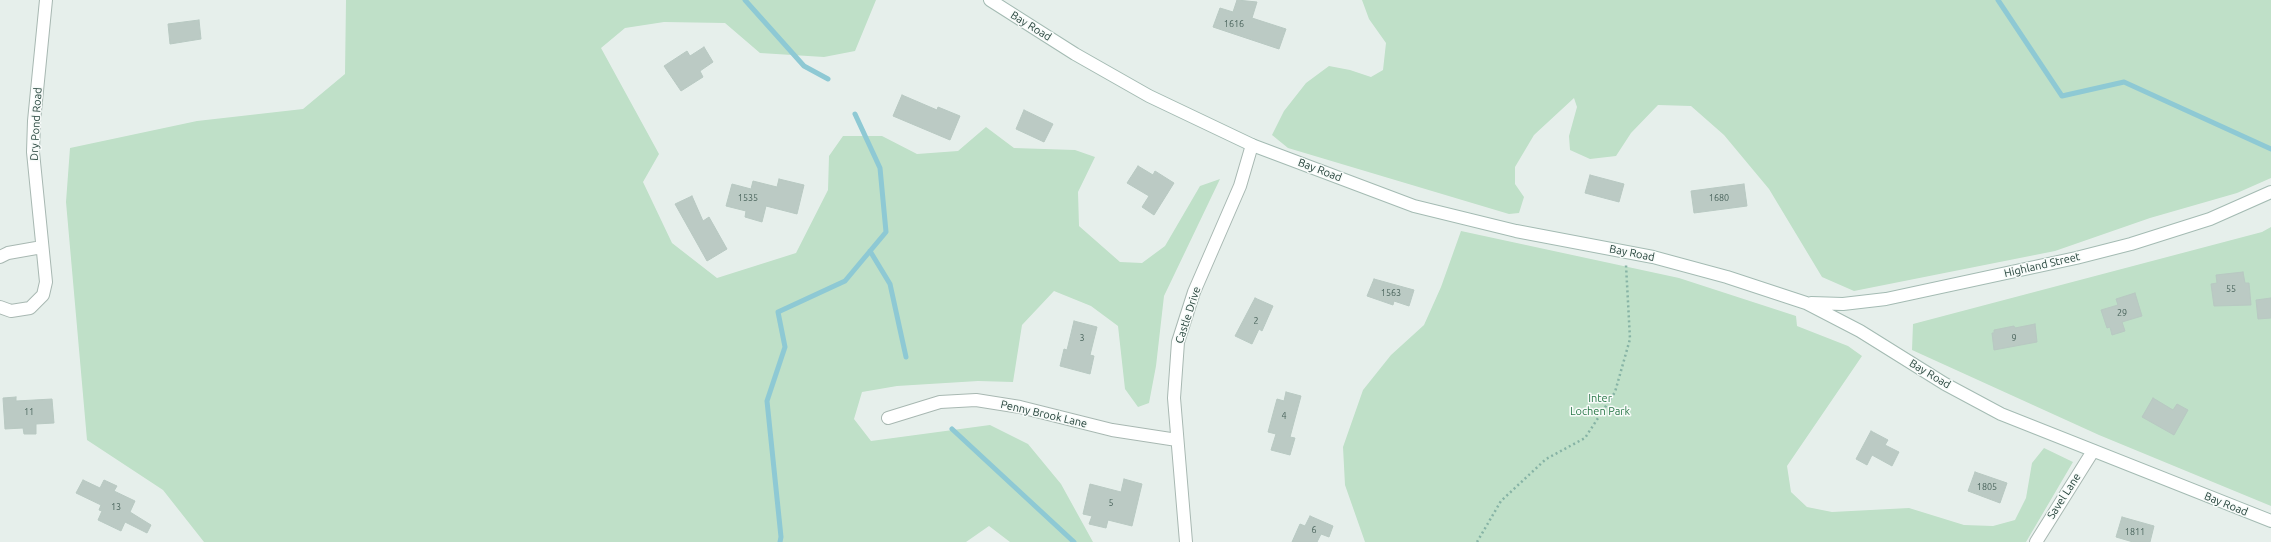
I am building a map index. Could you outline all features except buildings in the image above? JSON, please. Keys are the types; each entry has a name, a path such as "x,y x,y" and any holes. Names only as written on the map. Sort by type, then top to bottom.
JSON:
{"main road":[{"name":"Dry Pond Road","path":"0,307 11,311 24,311 39,300 46,282 33,152 34,121 46,0"},
{"name":"Bay Road","path":"990,0 1056,42 1149,96 1252,145 1414,206 1516,231 1626,252 1727,277 1806,303 1860,331 1945,384 1986,406 2093,451 2271,522"},
{"name":"Castle Drive","path":"1186,542 1177,440 1174,384 1178,342 1194,292 1240,186 1252,145"},
{"name":"Highland Street","path":"1806,303 1844,304 1886,299 2076,258 2131,244 2210,219 2271,192"},
{"path":"0,257 8,253 42,247"},
{"name":"Penny Brook Lane","path":"888,418 940,402 976,400 1020,407 1112,430 1177,440"},
{"name":"Savel Lane","path":"2036,542 2093,451"}],"path":[{"path":"1477,542 1501,501 1546,459 1585,438 1615,392 1630,339 1626,252"}],"green space":[{"path":"346,0 876,0 855,51 824,57 760,53 725,23 664,22 625,28 601,48 659,154 643,182 672,243 717,278 796,253 828,190 829,156 843,136 882,136 917,154 958,151 986,127 1014,148 1075,150 1095,157 1078,192 1079,226 1120,262 1142,263 1165,246 1200,186 1220,179 1164,296 1156,366 1149,403 1138,407 1125,389 1118,326 1091,306 1054,291 1022,325 1013,382 978,381 897,386 862,392 854,419 871,441 990,425 1028,444 1061,484 1093,542 1010,542 989,526 966,542 204,542 163,490 87,440 66,202 70,148 197,121 303,109 345,74"},
{"path":"1362,0 2271,0 2271,178 2237,193 2150,218 2055,251 1854,291 1822,277 1769,189 1724,135 1691,106 1658,105 1631,133 1616,156 1590,159 1570,150 1569,136 1577,107 1574,98 1534,135 1515,167 1515,184 1524,197 1519,213 1509,214 1288,148 1272,135 1284,111 1306,83 1329,66 1350,70 1371,77 1383,70 1386,43 1369,19"},
{"path":"2271,227 2271,506 2099,435 1912,350 1913,324 2262,232"},
{"name":"Inter Lochen Park","path":"1461,231 1679,278 1796,316 1797,326 1848,346 1862,356 1787,466 1791,492 1807,507 1832,512 1909,508 1964,525 1993,526 2015,520 2026,498 2032,463 2044,448 2073,462 2026,542 1365,542 1345,485 1343,447 1363,390 1391,355 1424,325 1441,287"}],"waterway":[{"path":"745,0 804,66 828,79"},
{"path":"1998,0 2062,96 2124,82 2271,149"},
{"path":"780,542 781,537 767,401 785,347 778,312 845,281 886,232 880,168 855,114"},
{"path":"870,251 890,284 906,357"},
{"path":"952,429 1074,542"}]}
